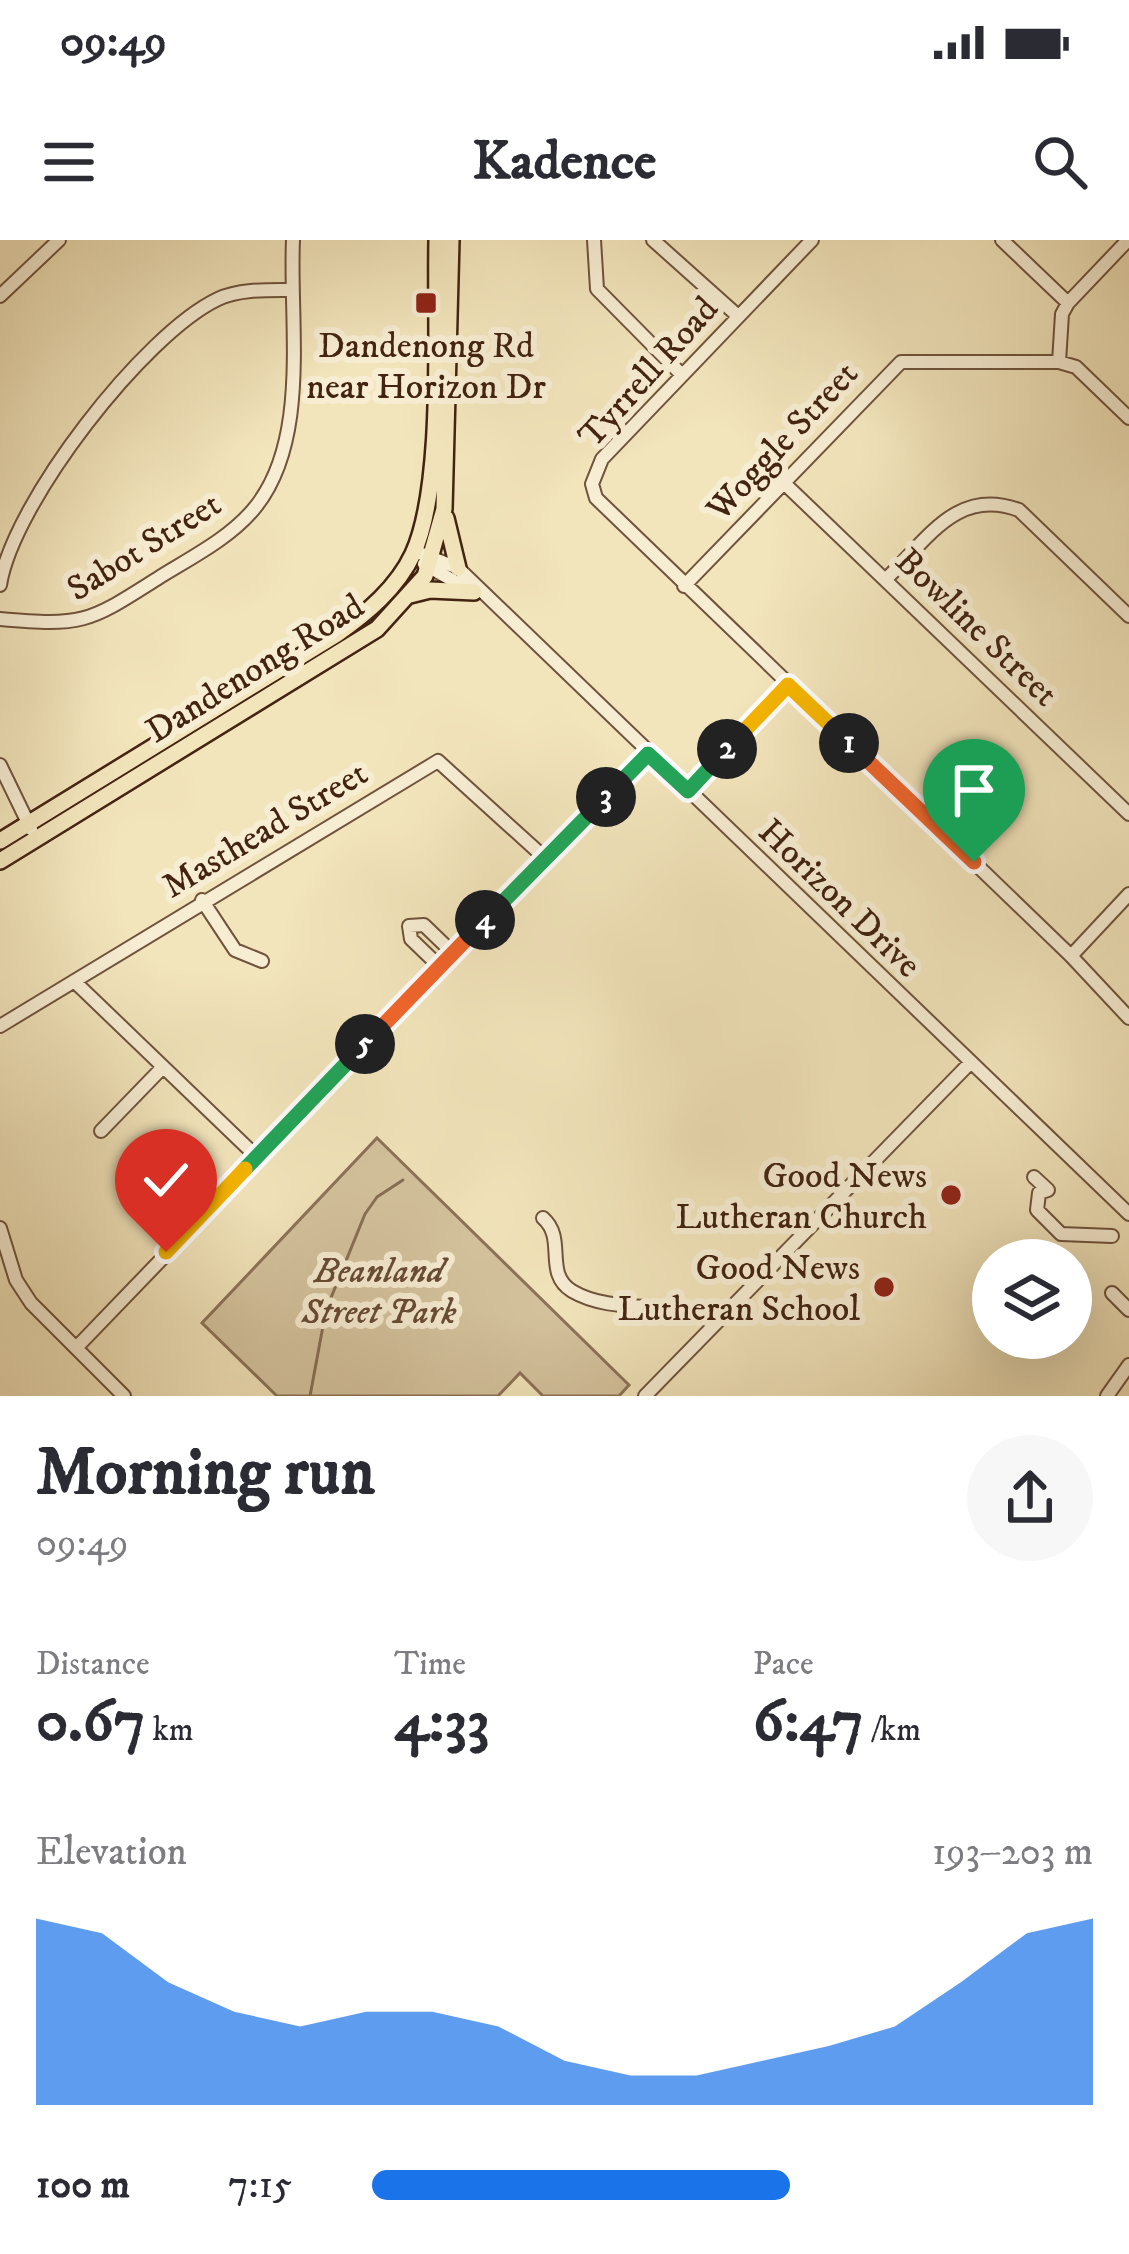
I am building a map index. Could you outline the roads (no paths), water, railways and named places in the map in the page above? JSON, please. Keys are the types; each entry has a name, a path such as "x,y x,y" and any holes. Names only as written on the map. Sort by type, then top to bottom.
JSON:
{"main road":[{"name":"Dandenong Road","path":"0,861 32,832 337,634 384,596 414,553 429,507 436,240"},
{"name":"Dandenong Road","path":"0,842 32,832 377,629 410,595 431,561 444,509 451,240"},
{"path":"444,509 458,568"},
{"path":"410,595 430,590 474,592"}],"street":[{"path":"0,296 59,240"},
{"name":"Sabot Street","path":"0,619 69,625 103,613 228,534 255,508 278,470 290,417 292,240"},
{"path":"594,240 598,289 682,375"},
{"path":"653,240 738,316"},
{"name":"Tyrrell Road","path":"684,586 596,498 592,484 602,459 812,240"},
{"path":"1002,240 1068,303"},
{"path":"1128,240 1068,303 1062,314 1059,362 1076,368 1129,418"},
{"path":"0,585 10,539 29,502 125,380 197,312 222,296 291,290"},
{"name":"Woggle Street","path":"684,586 901,362 1059,362"},
{"name":"Bowline Street","path":"784,483 1129,814"},
{"path":"886,579 962,506 996,502 1019,510 1129,616"},
{"name":"Horizon Drive","path":"414,553 513,622"},
{"name":"Horizon Drive","path":"431,561 458,568 970,1063 1126,1206"},
{"path":"684,586 1071,956 1129,1018"},
{"path":"688,791 788,685"},
{"path":"76,1348 648,754"},
{"name":"Masthead Street","path":"0,1026 438,761 545,859"},
{"path":"0,765 32,832"},
{"path":"1071,956 1129,894"},
{"path":"202,900 236,950 262,961"},
{"path":"440,966 411,939 409,926 424,925 452,953"},
{"path":"74,981 257,1156"},
{"path":"645,1396 970,1063"},
{"path":"101,1131 164,1067"},
{"path":"1034,1177 1048,1190 1040,1193 1036,1210 1061,1234 1112,1236"},
{"path":"542,1218 556,1239 556,1273 569,1289 635,1310 695,1312 716,1324"},
{"path":"0,1228 16,1280 124,1396"},
{"path":"0,1289 16,1280"},
{"path":"1112,1293 1129,1310"},
{"path":"1107,1396 1129,1365"}],"waterway":[{"path":"310,1396 326,1310 365,1214 377,1197 403,1180"}],"place":[{"name":"Dandenong Rd near Horizon Dr","path":"426,303"},
{"name":"Good News Lutheran Church","path":"951,1195"},
{"name":"Good News Lutheran School","path":"884,1287"}],"park label":[{"name":"Beanland Street Park","path":"379,1290"}]}
